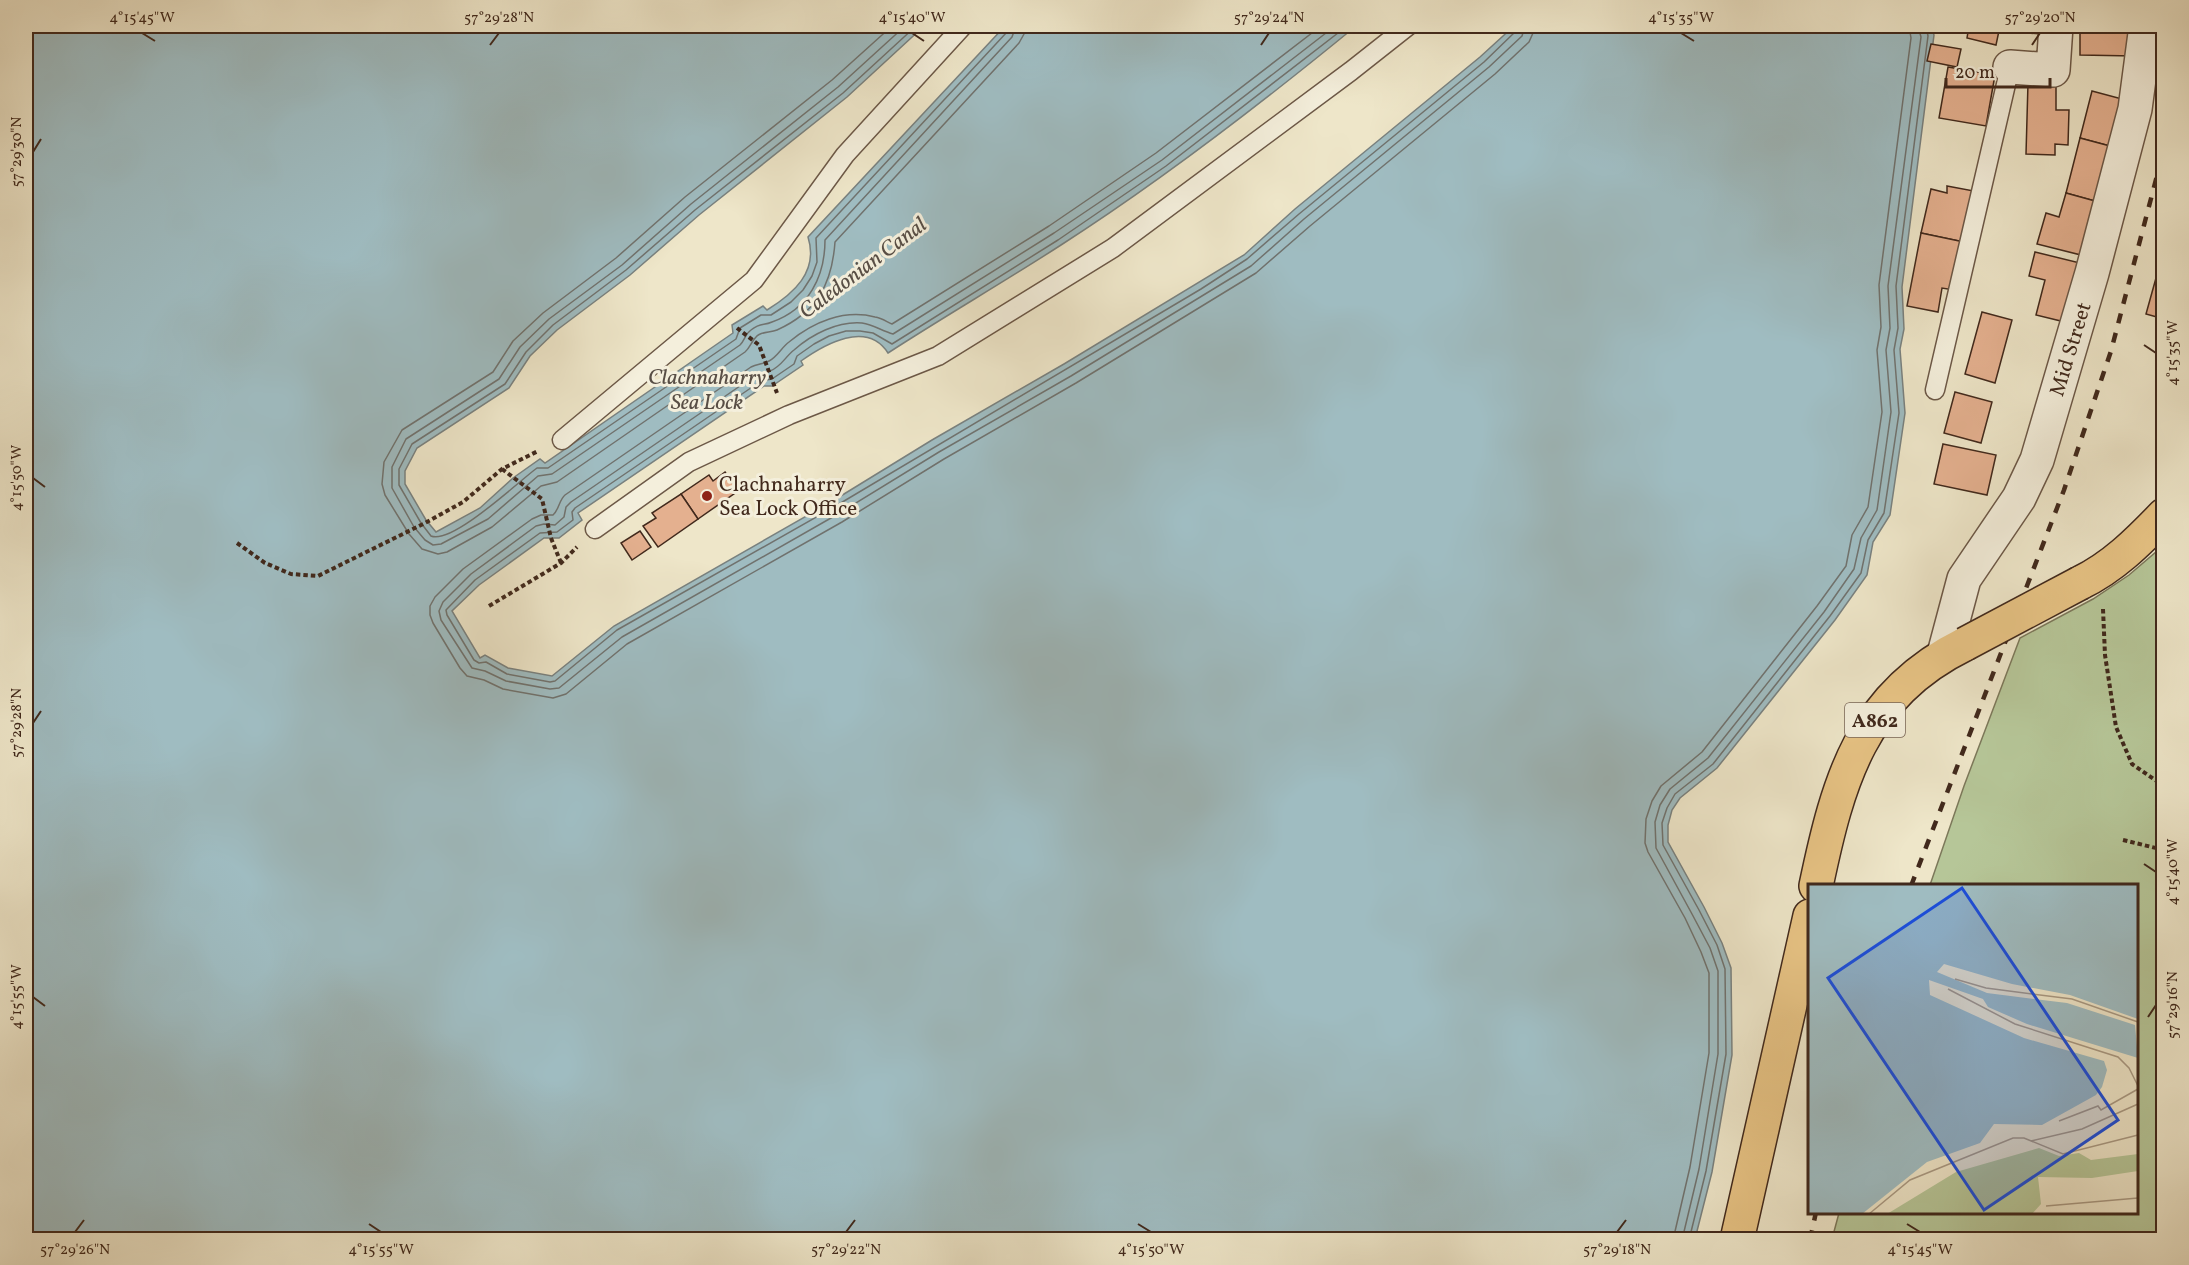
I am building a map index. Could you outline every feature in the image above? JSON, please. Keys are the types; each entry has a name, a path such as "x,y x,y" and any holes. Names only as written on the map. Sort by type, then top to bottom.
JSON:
{"main road":[{"name":"A862","path":"1816,884 1828,829 1848,767 1869,728 1896,693 1954,649 2091,578 2136,545 2163,515"},
{"path":"1737,1239 1808,920"}],"street":[{"path":"2010,67 2053,70 2056,26"},
{"name":"Mid Street","path":"1954,649 1964,579 2019,498 2037,460 2092,273 2135,109 2146,26"}],"lane":[{"path":"562,440 754,280 845,155 963,26"},
{"path":"595,529 689,462 789,415 938,356 1113,248 1408,26"},
{"path":"1935,390 2010,67"}],"path":[{"path":"716,311 759,345 772,386 789,415"},
{"path":"237,543 265,563 291,574 318,576 463,502 502,469 562,440"},
{"path":"502,469 542,499 551,538 561,563"},
{"path":"489,606 561,563 595,529"},
{"path":"2091,578 2106,656 2116,727 2132,764 2163,786"},
{"path":"2123,840 2163,850"}],"green space":[{"path":"2163,546 2163,1239 1832,1239 1839,1214 2138,1214 2138,884 1930,884 1964,786 2020,638 2093,599 2129,575"}],"water":[{"path":"26,26 924,26 847,97 699,215 630,275 557,330 530,356 509,388 417,448 405,471 405,484 426,520 436,532 480,508 513,478 540,459 545,463 733,333 732,325 763,306 767,310 786,297 807,271 810,261 808,237 1005,26 1356,26 1212,140 1061,245 888,353 879,343 869,338 858,337 834,342 811,354 801,361 803,365 772,386 764,386 578,513 582,520 559,538 544,538 479,585 452,611 480,658 485,655 508,668 552,676 614,626 831,502 1244,255 1295,209 1480,57 1514,26 1931,26 1934,35 1902,287 1904,329 1900,349 1905,413 1890,515 1873,542 1867,575 1835,620 1717,768 1680,798 1672,810 1668,825 1668,842 1722,943 1731,968 1732,1055 1712,1172 1695,1239 26,1239"}],"building":[{"path":"1969,26 2000,26 1996,45 1967,38"},
{"path":"2013,26 2044,26 2043,34 2013,32"},
{"path":"2080,26 2114,26 2114,30 2135,30 2134,56 2080,55"},
{"path":"1931,44 1961,49 1957,67 1927,61"},
{"path":"1948,67 1995,75 1986,126 1939,118"},
{"path":"2028,83 2056,84 2056,110 2069,110 2068,145 2055,144 2055,155 2026,154"},
{"path":"2092,91 2122,99 2110,146 2080,138"},
{"path":"2080,138 2110,146 2095,201 2066,193"},
{"path":"1947,186 1974,191 1964,242 1921,233 1931,189 1947,193"},
{"path":"2066,193 2095,201 2081,255 2037,244 2046,213 2059,217"},
{"path":"1921,233 1964,242 1954,290 1942,288 1938,312 1907,306"},
{"path":"2035,252 2080,263 2065,322 2036,315 2045,280 2029,276"},
{"path":"2156,278 2164,280 2164,319 2146,314"},
{"path":"1982,312 2012,320 1995,383 1965,374"},
{"path":"1955,392 1992,402 1981,443 1944,433"},
{"path":"1943,444 1996,455 1987,495 1934,484"},
{"name":"Clachnaharry Sea Lock Office","path":"725,472 738,491 698,519 681,494 709,475 713,481"},
{"path":"681,494 698,519 658,547 643,526 656,518 652,513"},
{"path":"640,531 651,547 632,560 621,543"}],"railway":[{"path":"1912,884 2064,490 2111,351 2164,149"},
{"path":"1810,1240 1816,1214"}],"place":[{"name":"Clachnaharry Sea Lock Office","path":"707,496"}],"water label":[{"name":"Caledonian Canal","path":"862,267"},
{"name":"Clachnaharry Sea Lock","path":"707,388"}]}
